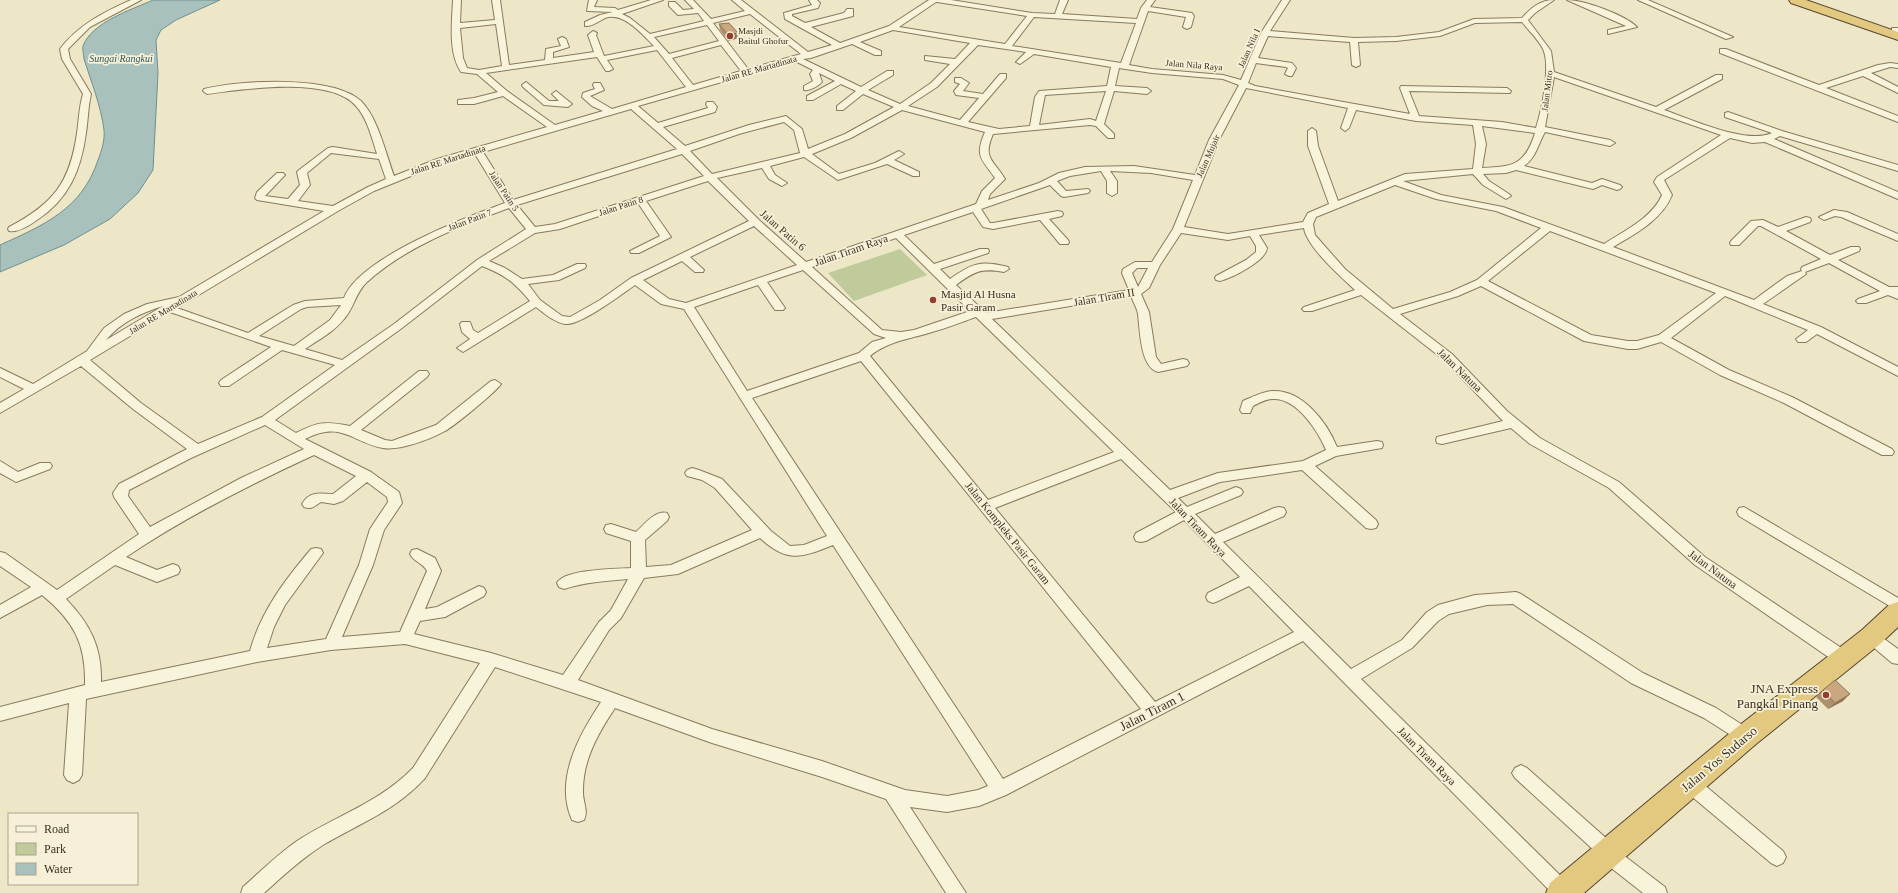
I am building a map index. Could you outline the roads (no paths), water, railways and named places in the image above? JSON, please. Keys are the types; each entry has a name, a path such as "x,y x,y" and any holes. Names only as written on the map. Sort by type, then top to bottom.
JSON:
{"highway":[{"path":"1795,0 1897,32"},
{"path":"1807,0 1897,32"},
{"name":"Jalan Yos Sudarso","path":"1562,892 1746,736 1871,637 1898,612"}],"street":[{"path":"12,229 31,220 52,206 70,181 77,164 83,132 82,116 87,94 66,59 64,49 72,38 83,30 137,0"},
{"path":"456,0 460,66 464,70 479,72 506,69 658,48"},
{"path":"496,0 506,69"},
{"path":"593,0 590,9 620,12 628,20 637,24 650,36 692,89"},
{"path":"588,24 642,4 659,0"},
{"path":"689,0 700,10 707,22 746,73"},
{"path":"738,0 750,12 808,56"},
{"path":"813,0 816,4 815,6 787,15 840,46"},
{"name":"Jalan RE Martadinata","path":"0,409 334,209 391,180 477,150 853,42 892,28 934,0"},
{"path":"937,0 1032,15 1140,21"},
{"path":"1058,16 1064,0"},
{"path":"1099,124 1109,88 1145,8 1151,0"},
{"name":"Jalan Nila I","path":"1243,85 1265,33 1278,16 1286,0"},
{"path":"1532,0 1542,4"},
{"path":"1442,28 1489,20 1524,20 1532,11 1550,0"},
{"path":"1571,0 1617,18 1633,27 1611,32"},
{"path":"1642,0 1730,37"},
{"path":"628,20 634,18 633,12 642,4"},
{"path":"672,4 681,13 700,10"},
{"path":"1145,8 1189,14 1190,16 1187,27"},
{"path":"804,26 847,16 850,14 850,11"},
{"path":"650,36 750,12"},
{"path":"1007,47 1032,15"},
{"name":"Jalan Mitro","path":"1524,20 1547,49 1550,67 1541,130"},
{"path":"457,26 498,22"},
{"path":"1265,33 1372,40 1440,34 1465,23"},
{"name":"Jalan Nila Raya","path":"892,28 1177,74 1223,77 1260,90 1416,118 1502,125 1541,130 1610,143"},
{"path":"593,33 592,35 600,57 609,69"},
{"path":"549,62 549,51 565,47 562,39"},
{"path":"1356,40 1356,64"},
{"path":"666,57 723,42"},
{"path":"853,42 878,53"},
{"name":"Jalan Patin 8","path":"532,230 556,227 710,177 805,154 848,136 901,107 934,85 976,42"},
{"path":"1020,62 1032,51"},
{"path":"1723,51 1898,119"},
{"path":"928,58 957,62"},
{"path":"797,59 841,81 901,107 963,122 990,131 1000,132 1085,122 1099,124 1112,136"},
{"path":"1254,60 1289,65 1292,68 1289,74"},
{"path":"1819,88 1887,65 1898,66"},
{"path":"1550,67 1657,110 1729,135 1752,140 1767,139 1779,133"},
{"path":"807,88 818,82 814,74 818,70"},
{"path":"479,72 504,93 518,101 554,128"},
{"path":"840,108 862,90 890,73"},
{"path":"1864,73 1898,90"},
{"path":"963,122 1003,76"},
{"path":"1657,110 1719,77"},
{"path":"958,80 965,84 958,91 959,93 986,97"},
{"path":"810,98 841,81"},
{"path":"207,91 247,86 300,85 335,90 350,96 358,103 366,116 391,180"},
{"path":"597,85 600,90 586,95 586,97 595,104 612,112"},
{"name":"Jalan Mujair","path":"1178,229 1214,140 1243,85"},
{"path":"526,86 548,103 568,104 556,94"},
{"path":"1034,128 1040,94 1109,88 1148,91"},
{"path":"1416,118 1404,88 1507,91"},
{"path":"461,102 474,101 504,93"},
{"path":"518,101 536,95"},
{"path":"657,126 712,110 713,107 710,104"},
{"name":"Jalan Patin 6","path":"633,106 697,162 755,222 806,266 871,326 882,334"},
{"path":"1345,128 1353,106"},
{"path":"1728,115 1779,133 1898,168"},
{"name":"Jalan Patin 7","path":"296,351 339,318 352,293 360,283 379,267 407,248 462,222 511,204 683,151 736,132 786,119 798,129 805,154"},
{"path":"1476,123 1481,144 1476,172"},
{"path":"1178,229 1220,237 1308,224 1309,218 1312,214 1394,181 1422,174 1506,170 1515,167 1527,159 1533,152 1541,130"},
{"path":"978,206 985,194 1000,179 988,166 983,153 983,148 990,131"},
{"path":"1312,131 1313,146 1317,161 1334,204"},
{"path":"1605,248 1654,215 1667,195 1659,182 1660,179 1717,141 1729,135"},
{"path":"1767,139 1898,196"},
{"path":"290,203 303,190 304,185 302,172 328,151 336,150 382,156"},
{"name":"Jalan Patin 5","path":"477,150 511,204 532,230"},
{"path":"805,154 838,177 888,161 898,154"},
{"path":"888,161 916,174"},
{"path":"764,165 772,177 782,183"},
{"path":"1515,167 1593,186 1602,182 1617,187"},
{"path":"1104,169 1112,181 1112,193"},
{"path":"898,235 1070,173 1104,169 1153,169 1198,178"},
{"path":"1476,172 1486,183 1506,196"},
{"path":"280,175 259,196 260,198 334,209"},
{"path":"1051,181 1064,194 1086,191"},
{"path":"1394,181 1439,197 1499,209 1724,292 1817,329 1898,372"},
{"path":"635,251 666,237 641,200"},
{"path":"978,206 989,226 1058,214"},
{"path":"1824,217 1834,213 1843,214 1898,238"},
{"path":"1042,217 1064,242"},
{"path":"1778,231 1806,220"},
{"path":"481,262 502,270 520,282 536,302 558,318 567,321 592,310 635,280 755,222"},
{"path":"1734,243 1755,223 1763,223 1895,292"},
{"name":"Jalan Natuna","path":"1308,224 1310,236 1340,271 1362,291 1448,357 1513,423 1546,448 1614,485 1700,561 1843,658"},
{"path":"1391,313 1454,294 1481,282 1549,227"},
{"name":"Jalan Tiram II","path":"982,315 1136,292 1144,288 1155,265 1178,229"},
{"path":"148,535 121,497 121,491 124,487 197,450 266,420 398,326 481,262 532,230"},
{"path":"1220,278 1255,259 1260,253 1261,246 1253,233"},
{"name":"Jalan Tiram Raya","path":"687,306 898,235 1168,496 1562,892"},
{"path":"1755,304 1791,278 1830,258 1855,249"},
{"path":"933,268 984,251"},
{"path":"683,257 699,270"},
{"path":"1155,265 1135,265 1128,269 1127,273 1143,312 1150,358 1152,364 1160,368 1183,363"},
{"path":"520,282 555,278 581,266"},
{"path":"950,285 971,269 989,266 1004,269"},
{"path":"635,280 668,304 675,306 687,306 772,440 805,487 835,539 1000,789"},
{"path":"761,281 779,308"},
{"path":"1481,282 1595,340 1632,345 1663,338 1724,292"},
{"path":"1308,309 1362,291"},
{"path":"1862,301 1895,292"},
{"path":"187,297 155,304 131,313 109,329 98,341 87,357 137,406 197,450"},
{"path":"249,337 297,307 305,304 349,301"},
{"path":"463,348 536,302"},
{"path":"168,308 249,337 343,364"},
{"path":"745,396 863,356 876,345 901,336 982,315"},
{"path":"466,324 468,332 477,338"},
{"path":"1802,339 1817,329"},
{"path":"876,345 882,334 901,336"},
{"path":"1663,338 1740,380 1771,395 1788,400 1887,452"},
{"path":"224,382 281,346"},
{"name":"Jalan Kompleks Pasir Garam","path":"863,356 987,506 1152,711"},
{"path":"0,372 33,389"},
{"path":"352,431 423,374"},
{"path":"296,438 322,427 352,431 383,444 392,445 401,443 442,428 496,384"},
{"path":"1246,410 1247,404 1268,395 1291,398 1296,401 1319,426 1328,438 1333,452"},
{"path":"266,420 314,450 366,476 394,495 395,503 377,529 366,565 331,644"},
{"path":"1442,440 1513,423"},
{"path":"1168,496 1218,478 1305,465 1319,460 1333,452 1377,445"},
{"path":"57,597 148,535 246,481 314,450"},
{"path":"987,506 1123,453"},
{"path":"1305,465 1371,524"},
{"path":"0,466 16,477 23,476 45,466"},
{"path":"692,473 703,476 719,484 762,531 782,548 793,552 835,539"},
{"path":"309,504 314,498 321,496 332,499 339,497 366,476"},
{"path":"1140,537 1185,513 1236,492"},
{"path":"1212,541 1279,512"},
{"path":"1744,512 1898,605"},
{"path":"567,683 604,626 616,614 639,573 637,553 638,538 662,517"},
{"path":"611,529 638,538"},
{"path":"564,583 569,580 589,577 673,570 762,531"},
{"path":"257,656 267,621 279,600 316,553"},
{"path":"405,638 434,571 430,562 417,554"},
{"path":"0,557 10,568 57,597 90,646 93,660 85,692 73,775"},
{"path":"114,558 157,576 172,570"},
{"path":"1212,597 1249,579"},
{"path":"0,612 42,587"},
{"path":"414,616 440,613 479,592"},
{"path":"1349,678 1406,644 1438,612 1492,598 1516,598 1637,678 1710,713 1746,736"},
{"name":"Jalan Tiram 1","path":"0,714 85,692 257,656 331,644 405,638 491,659 567,683 712,736 822,769 905,798 947,804 979,798 1000,789 1304,634"},
{"path":"1871,637 1898,658"},
{"path":"250,893 304,847 385,804 407,788 419,774 491,659"},
{"path":"578,814 574,791 577,764 590,731 612,699"},
{"path":"1521,774 1608,853 1658,893"},
{"path":"1690,784 1778,857"},
{"path":"892,794 957,893"}],"water":[{"name":"Sungai Rangkui","path":"153,0 220,0 176,20 161,30 156,40 158,73 153,170 138,193 110,219 64,245 0,272 0,245 46,222 72,203 91,177 102,148 104,141 103,121 84,59 83,46 95,30 103,24"}],"place":[{"name":"Masjdi Baitul Ghofur","path":"730,36"},
{"name":"Masjid Al Husna Pasir Garam","path":"933,300"},
{"name":"JNA Express Pangkal Pinang","path":"1826,695"}]}
